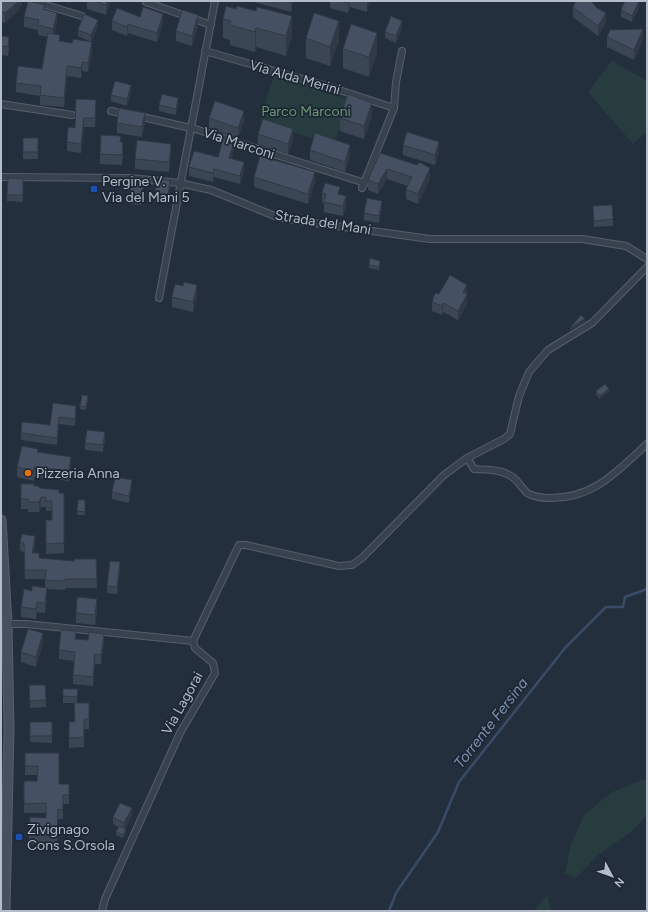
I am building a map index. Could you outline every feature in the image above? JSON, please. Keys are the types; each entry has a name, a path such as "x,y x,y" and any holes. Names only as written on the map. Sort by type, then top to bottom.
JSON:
{"main road":[{"path":"1,520 6,624 5,911"}],"street":[{"path":"32,1 82,16"},
{"path":"159,298 179,183 215,1"},
{"path":"146,2 210,25"},
{"name":"Via Alda Merini","path":"205,51 327,86 394,108"},
{"path":"394,108 396,82 402,51"},
{"path":"1,104 72,116"},
{"name":"Via Marconi","path":"111,111 190,128 364,185 394,108"},
{"name":"Strada del Mani","path":"1,177 130,178 179,183 211,190 277,217 300,221 430,238 582,239 626,246 647,259"},
{"path":"6,624 26,624 193,641 239,545 246,545 339,566 352,565 362,558 444,475 467,458 504,440 510,434 519,396 529,372 548,350 592,323 647,268"},
{"path":"467,458 474,469 497,470 513,478 528,493 543,498 567,498 592,490 616,472 647,444"},
{"name":"Via Lagorai","path":"102,911 105,899 180,733 215,673 213,663 195,648 193,641"}],"green space":[{"path":"612,61 647,81 647,131 633,144 588,92"},
{"name":"Parco Marconi","path":"274,75 349,99 334,145 260,122"},
{"path":"647,778 647,815 632,831 598,855 576,878 565,873 571,845 584,815 612,792"},
{"path":"547,895 551,911 534,911"}],"building":[{"path":"1,1 19,1 5,13 1,11"},
{"path":"28,1 45,5 43,9 57,13 53,29 38,25 39,20 24,17"},
{"path":"95,1 107,1 106,5"},
{"path":"576,1 591,1 597,8 606,13 598,26 573,7"},
{"path":"625,1 639,1 632,16 621,10"},
{"path":"226,6 236,9 237,6 256,11 257,7 292,16 286,36 256,28 255,32 230,25 231,21 223,19"},
{"path":"143,7 163,14 157,33 128,24 127,27 112,21 117,8 140,17"},
{"path":"182,10 198,15 192,36 176,31"},
{"path":"314,13 339,21 330,47 306,38"},
{"path":"84,14 98,20 91,35 78,30"},
{"path":"391,16 402,21 396,36 385,32"},
{"path":"351,24 377,33 369,57 343,49"},
{"path":"643,29 634,50 607,37 610,30"},
{"path":"48,33 60,35 59,41 72,43 73,39 92,42 88,63 82,62 81,68 67,66 64,98 40,95 41,86 16,83 18,66 42,69"},
{"path":"1,36 9,37 8,47 1,46"},
{"path":"115,81 131,85 127,99 111,95"},
{"path":"162,94 178,98 176,109 159,105"},
{"path":"348,94 372,103 364,126 340,118"},
{"path":"76,99 96,100 95,118 84,118 81,144 67,142 68,127 75,128"},
{"path":"215,101 244,111 238,128 209,118"},
{"path":"119,108 145,113 142,127 117,123"},
{"path":"263,119 293,129 288,144 258,134"},
{"path":"407,132 439,142 435,155 403,145"},
{"path":"315,133 350,145 345,162 310,150"},
{"path":"101,135 121,136 120,142 123,142 122,155 100,154"},
{"path":"23,138 38,138 38,152 23,152"},
{"path":"223,139 234,142 229,158 244,162 240,176 214,169 213,173 189,167 194,151 218,157"},
{"path":"137,140 171,144 169,162 135,159"},
{"path":"380,153 417,165 419,162 430,168 418,194 406,189 412,177 387,169 378,184 368,180"},
{"path":"260,156 315,172 308,194 254,177"},
{"path":"133,177 144,179 141,199 129,197"},
{"path":"8,178 23,179 23,195 7,195"},
{"path":"157,179 170,180 168,196 155,194"},
{"path":"325,183 340,187 338,194 346,196 343,206 324,202 326,194 322,193"},
{"path":"367,198 382,201 379,216 364,213"},
{"path":"612,205 613,219 594,221 593,206"},
{"path":"370,258 380,261 379,267 369,265"},
{"path":"450,275 467,285 463,292 467,294 458,311 443,303 442,306 432,302 435,293 439,294"},
{"path":"184,282 197,285 193,302 172,297 175,284 183,286"},
{"path":"581,315 585,319 570,328"},
{"path":"605,384 609,389 600,396 596,391"},
{"path":"82,395 88,396 86,407 80,406"},
{"path":"53,403 76,406 75,419 59,417 57,438 21,433 22,422 50,425"},
{"path":"87,430 105,432 103,445 85,443"},
{"path":"22,446 38,449 37,452 71,457 69,471 34,467 34,471 17,467"},
{"path":"115,477 132,480 129,496 112,492"},
{"path":"21,484 34,484 34,486 39,486 39,488 59,490 59,493 64,493 64,543 46,544 46,520 52,520 52,501 46,501 46,497 41,497 39,502 28,502 28,499 21,499"},
{"path":"78,500 85,500 85,512 77,511"},
{"path":"22,534 35,536 32,553 39,553 39,558 74,561 74,559 96,559 97,579 65,579 65,581 45,580 46,570 25,570 24,543 20,542"},
{"path":"110,561 120,562 117,587 107,586"},
{"path":"32,586 47,588 45,603 37,602 36,609 21,607 24,589 32,591"},
{"path":"77,597 97,599 95,615 76,613"},
{"path":"28,629 43,633 36,657 21,652"},
{"path":"61,630 76,631 75,639 88,640 89,632 104,634 101,655 95,654 93,677 73,675 75,652 59,650"},
{"path":"29,685 45,685 46,700 30,701"},
{"path":"63,689 78,689 77,697 63,696"},
{"path":"74,703 89,703 89,719 84,719 84,737 69,738 69,722 75,722"},
{"path":"30,722 52,722 52,736 30,736"},
{"path":"25,753 59,753 59,784 69,784 69,795 63,795 63,810 58,809 57,836 29,835 30,817 46,818 46,803 24,804 24,781 37,781 38,766 25,766"},
{"path":"120,803 132,808 124,823 113,817"},
{"path":"119,826 126,829 123,835 116,832"}],"waterway":[{"name":"Torrente Fersina","path":"389,911 396,893 438,832 459,782 565,648 606,607 623,607 625,597 647,589"}],"place":[{"name":"Pergine V. Via del Mani 5","path":"94,189"},
{"name":"Pizzeria Anna","path":"28,473"},
{"name":"Zivignago Cons S.Orsola","path":"19,837"}]}
